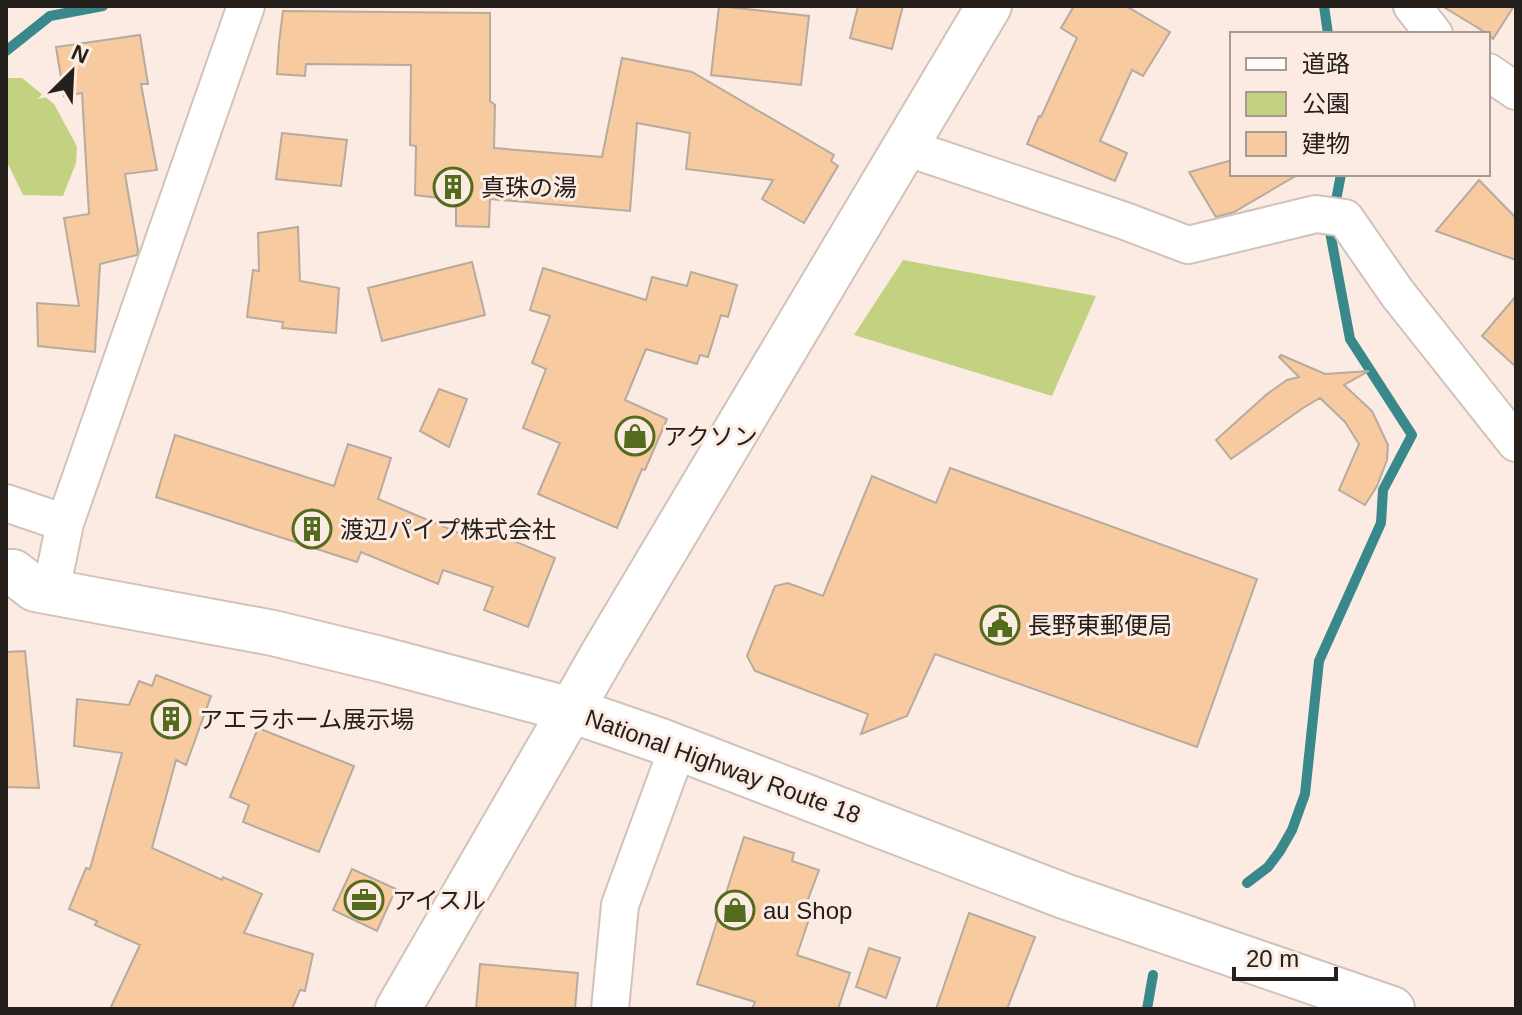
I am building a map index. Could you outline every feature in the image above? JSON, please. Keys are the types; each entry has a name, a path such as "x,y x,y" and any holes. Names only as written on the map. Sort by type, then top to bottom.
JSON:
{"main road":[{"path":"398,1009 611,640 989,6"},
{"name":"National Highway Route 18","path":"25,588 273,633 571,710 678,747 1064,896 1392,1009"}],"street":[{"path":"25,588 65,523 246,6"},
{"path":"1412,6 1432,32"},
{"path":"1490,73 1516,91"},
{"path":"905,147 1188,245 1316,214 1345,218 1397,293 1516,443"},
{"path":"6,503 65,523"},
{"path":"610,1009 620,905 678,747"}],"green space":[{"path":"6,78 22,78 54,104 77,147 76,163 63,196 23,195 6,160"},
{"path":"903,260 1096,296 1052,396 854,335"}],"building":[{"path":"719,6 809,16 801,85 711,75"},
{"path":"858,6 903,6 892,49 850,38"},
{"path":"1074,6 1126,6 1170,32 1143,76 1132,70 1100,141 1127,153 1115,181 1027,144 1077,38 1061,28"},
{"path":"1442,6 1514,6 1493,39 1490,32 1485,32"},
{"path":"283,11 490,13 490,101 495,105 494,148 602,157 622,58 692,72 834,155 831,161 838,166 804,223 762,199 773,180 686,169 690,133 637,123 630,211 490,199 489,227 456,226 456,200 415,195 416,146 410,145 411,65 306,64 305,76 277,74"},
{"path":"140,35 148,84 141,84 157,170 125,174 137,255 100,264 95,352 38,346 37,303 79,306 64,218 89,214 82,93 64,96 56,47"},
{"path":"282,133 347,140 341,186 276,179"},
{"path":"1230,161 1230,176 1296,176 1234,212 1216,217 1189,172"},
{"path":"1479,180 1516,218 1516,260 1436,231"},
{"path":"298,227 300,281 339,288 336,333 282,328 283,322 247,317 253,270 259,271 258,233"},
{"path":"472,262 485,315 382,341 368,288"},
{"path":"543,268 646,300 652,277 687,286 691,272 737,285 728,317 721,315 708,357 700,355 697,364 646,349 625,400 667,419 617,528 538,494 560,443 523,428 546,369 532,363 550,316 530,310"},
{"path":"1516,296 1516,367 1482,336"},
{"path":"1281,355 1325,374 1369,371 1344,385 1372,411 1388,445 1387,460 1377,486 1365,505 1339,490 1359,444 1345,422 1320,398 1231,459 1216,440 1267,394 1287,380 1299,377 1279,357"},
{"path":"439,389 467,399 449,447 420,431"},
{"path":"175,435 334,486 348,444 391,458 378,499 461,534 465,522 502,534 555,558 528,627 484,610 493,587 443,570 438,584 361,552 357,562 156,497"},
{"name":"長野東郵便局","path":"950,468 1257,579 1197,747 935,654 907,716 861,734 868,714 755,671 747,656 775,586 788,583 823,596 872,476 936,503"},
{"path":"25,651 39,788 6,787 6,652"},
{"path":"156,675 211,696 186,765 176,760 152,848 222,880 223,877 262,894 244,933 313,954 305,991 300,990 292,1009 110,1009 140,945 95,925 97,921 69,909 86,868 90,869 122,753 74,746 77,699 129,705 139,681 152,686"},
{"path":"258,728 354,766 319,852 243,822 249,805 230,797"},
{"path":"744,837 794,853 792,861 819,870 807,902 814,904 797,955 850,973 838,1009 752,1009 755,1002 697,984"},
{"name":"アイスル","path":"352,869 396,889 377,931 333,910"},
{"path":"969,913 1035,937 1007,1009 936,1009"},
{"path":"869,948 900,958 886,998 856,987"},
{"path":"480,964 578,973 575,1009 476,1009"}],"waterway":[{"path":"6,51 50,16 103,6"},
{"path":"1324,6 1328,32"},
{"path":"1247,883 1268,867 1292,830 1305,794 1319,661 1381,523 1383,490 1412,435 1350,339 1330,232 1341,176"},
{"path":"1147,1009 1153,975"}],"place":[{"name":"真珠の湯","path":"453,187"},
{"name":"アクソン","path":"635,436"},
{"name":"渡辺パイプ株式会社","path":"312,529"},
{"name":"長野東郵便局","path":"1000,625"},
{"name":"アエラホーム展示場","path":"171,719"},
{"name":"アイスル","path":"364,900"},
{"name":"au Shop","path":"735,910"}]}
